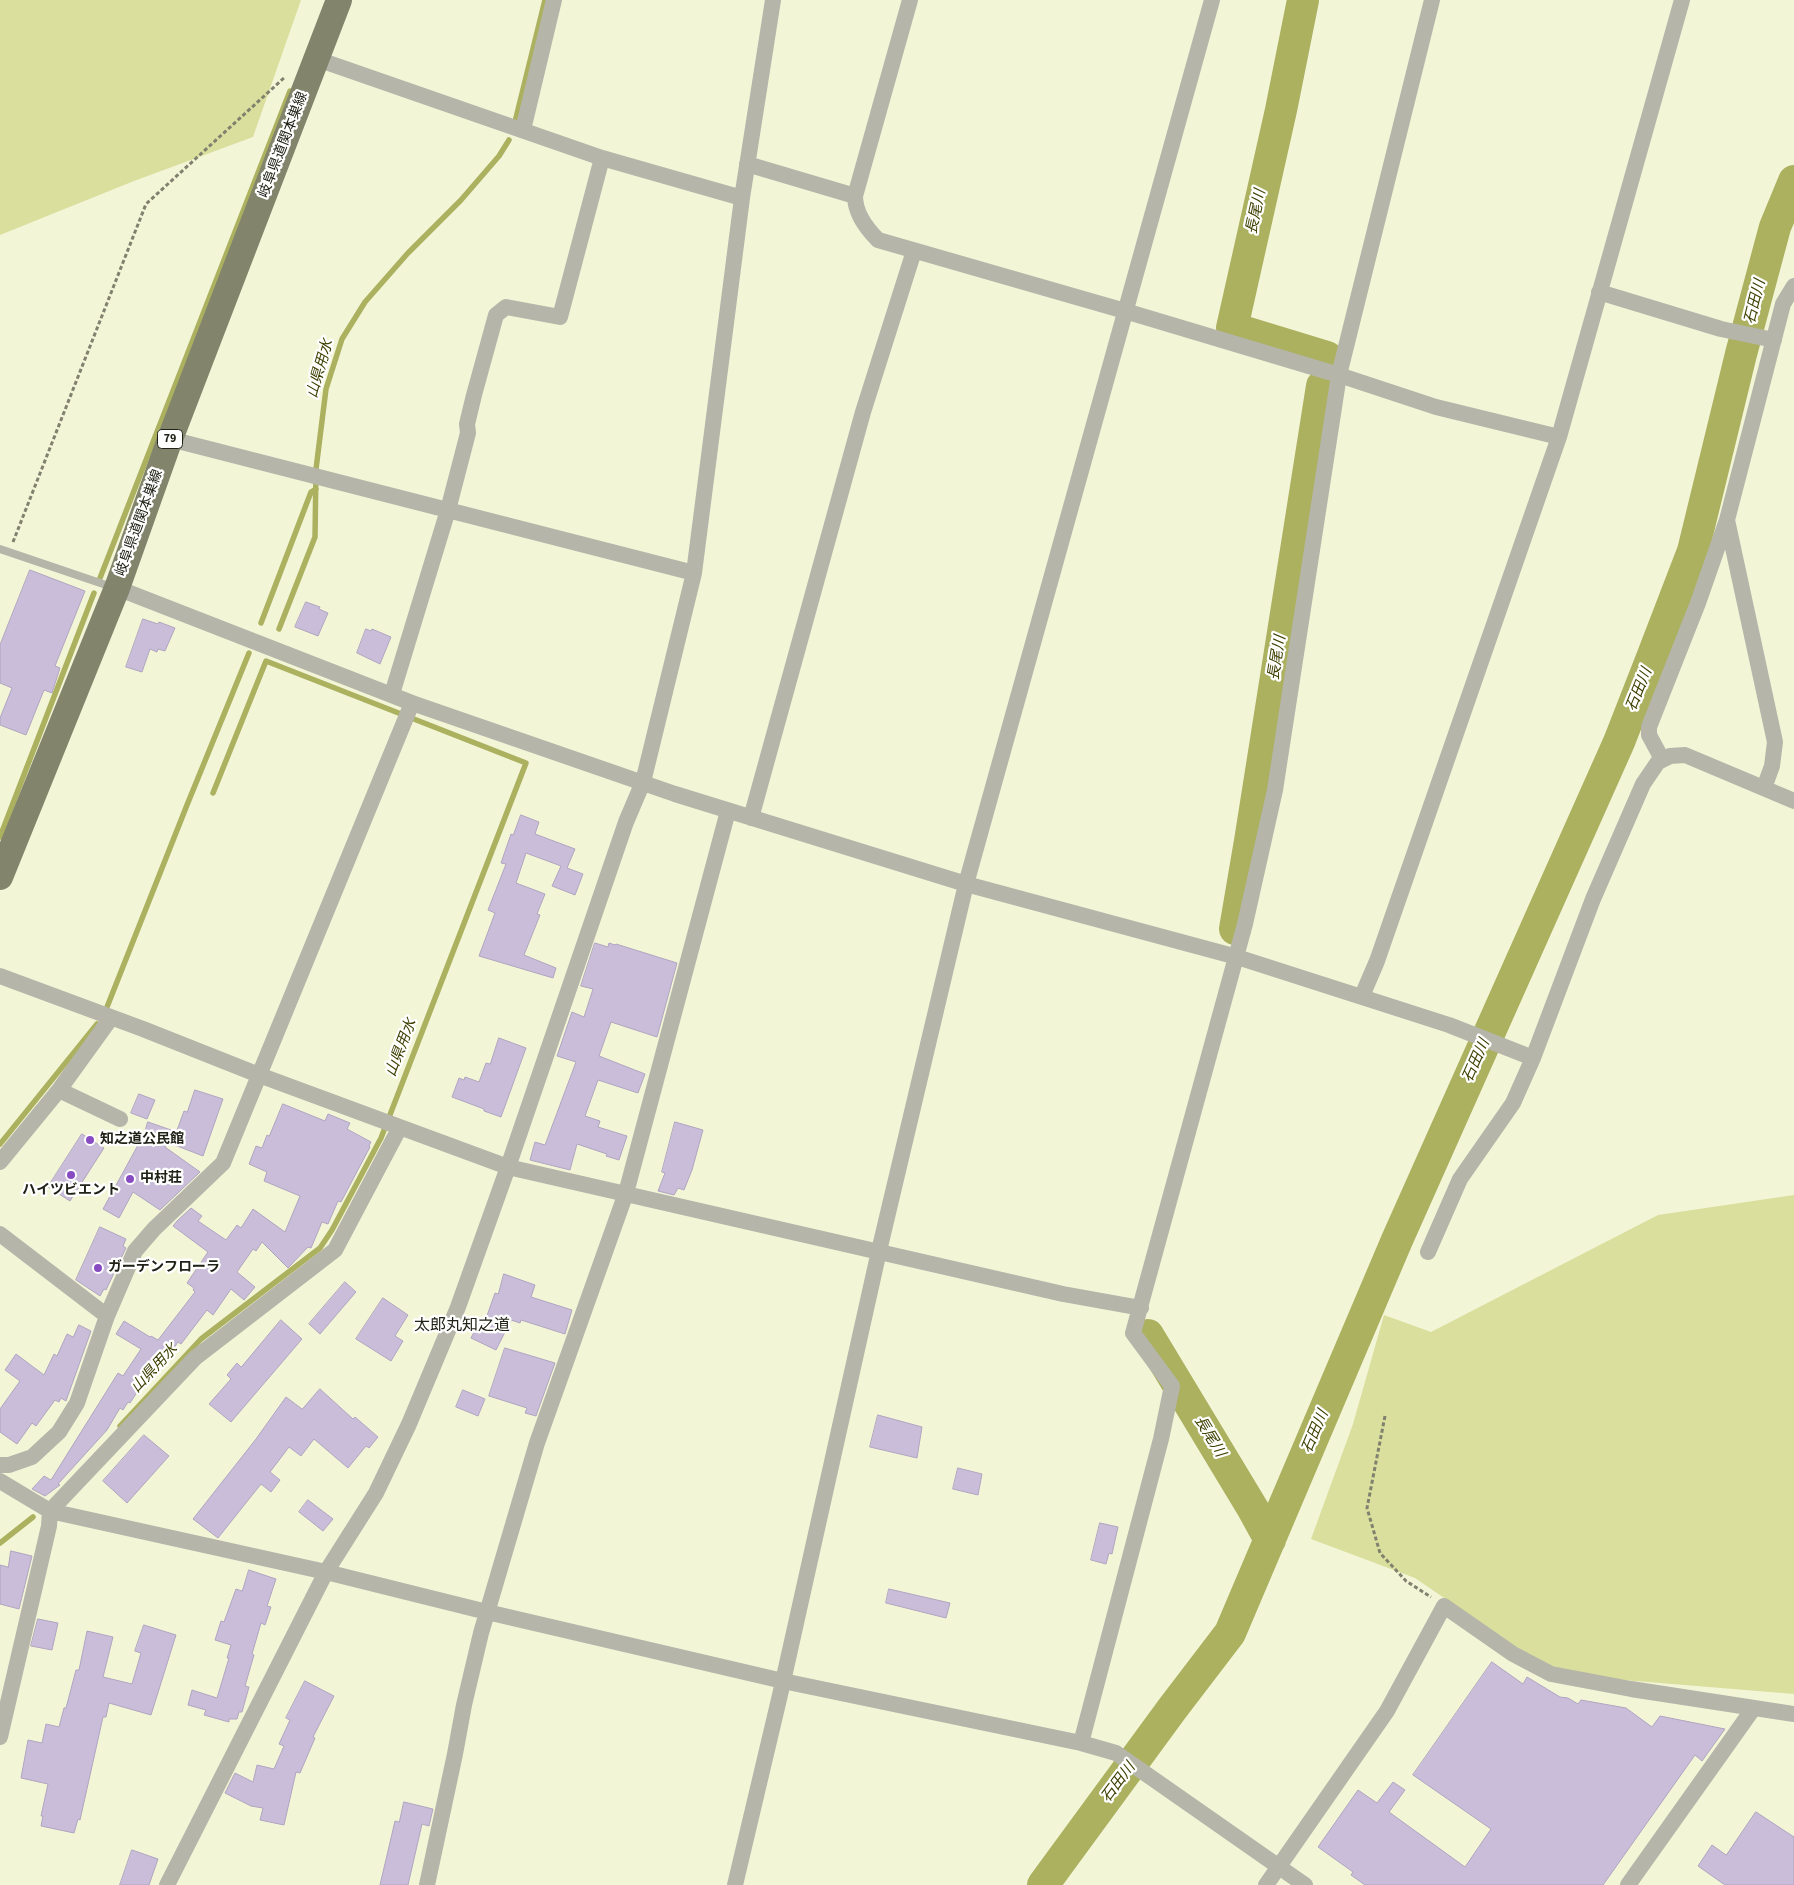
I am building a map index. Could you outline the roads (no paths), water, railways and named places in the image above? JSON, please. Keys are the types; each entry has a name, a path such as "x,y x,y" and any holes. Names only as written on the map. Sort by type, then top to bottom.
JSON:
{"main road":[{"name":"岐阜県道関本巣線","path":"0,877 117,588 170,439 340,0"}],"street":[{"path":"523,130 554,0"},
{"path":"168,1885 326,1572 376,1493 409,1424 458,1307 626,822 643,782 694,573 742,198 773,0"},
{"path":"910,0 854,196 858,213 878,240 1125,311 1436,407 1559,437"},
{"path":"735,1885 783,1681 878,1251 966,884 1212,0"},
{"path":"1081,1743 1161,1439 1172,1386 1133,1333 1237,957 1274,790 1339,376 1432,0"},
{"path":"1362,996 1377,961 1559,437 1682,0"},
{"path":"317,60 602,158 742,198"},
{"path":"392,694 448,510 468,433 467,424 496,316 500,310 506,307 560,317 602,158"},
{"path":"747,164 854,196"},
{"path":"751,818 863,412 914,251"},
{"path":"1662,759 1648,735 1649,727 1698,603 1727,520 1783,304 1794,286"},
{"path":"1600,292 1720,329 1774,340"},
{"path":"170,439 694,573"},
{"path":"1727,520 1776,742 1772,766 1764,788"},
{"path":"117,588 412,703 728,811 966,884 1237,957 1449,1025 1533,1058"},
{"path":"0,1465 9,1465 32,1457 59,1432 77,1403 107,1316 134,1252 154,1229 223,1163 412,703"},
{"path":"1428,1252 1460,1178 1513,1103 1533,1058 1593,899 1642,784 1658,762 1670,756 1685,755 1794,802"},
{"path":"427,1885 464,1705 487,1612 537,1443 626,1193 728,811"},
{"path":"0,976 259,1075 508,1167 1062,1294 1141,1308"},
{"path":"0,1162 60,1090 111,1018"},
{"path":"60,1090 120,1119"},
{"path":"0,1737 50,1511 195,1358 335,1250 391,1124"},
{"path":"0,1234 107,1316"},
{"path":"0,1481 50,1511 326,1572 487,1612 783,1681 1081,1743 1116,1753 1305,1885"},
{"path":"1266,1885 1386,1711 1444,1606 1514,1654 1551,1674 1753,1709 1794,1714"},
{"path":"1628,1885 1753,1709"}],"lane":[{"path":"0,549 117,588"}],"waterway":[{"name":"山県用水","path":"515,122 545,0"},
{"name":"長尾川","path":"1303,0 1281,110 1232,328 1327,357"},
{"path":"100,578 290,91"},
{"name":"山県用水","path":"279,629 315,537 316,469 326,389 342,339 365,302 408,253 461,200 499,156 509,140"},
{"name":"石田川","path":"1043,1885 1230,1633 1397,1240 1619,742 1653,655 1693,551 1741,354 1775,227 1794,181"},
{"name":"長尾川","path":"1235,929 1322,386"},
{"path":"261,623 311,492 316,489"},
{"path":"0,837 94,593"},
{"path":"107,1007 249,653"},
{"name":"山県用水","path":"120,1426 201,1339 320,1248 332,1230 381,1138 526,763 266,661 213,793"},
{"path":"0,1144 97,1024"},
{"name":"長尾川","path":"1148,1335 1270,1540"},
{"name":"山県用水","path":"0,1543 33,1517"}],"place":[{"name":"知之道公民館","path":"90,1140"},
{"name":"ハイツビエント","path":"71,1175"},
{"name":"中村荘","path":"130,1179"},
{"name":"ガーデンフローラ","path":"98,1268"}],"district":[{"name":"太郎丸知之道","path":"462,1326"}]}
